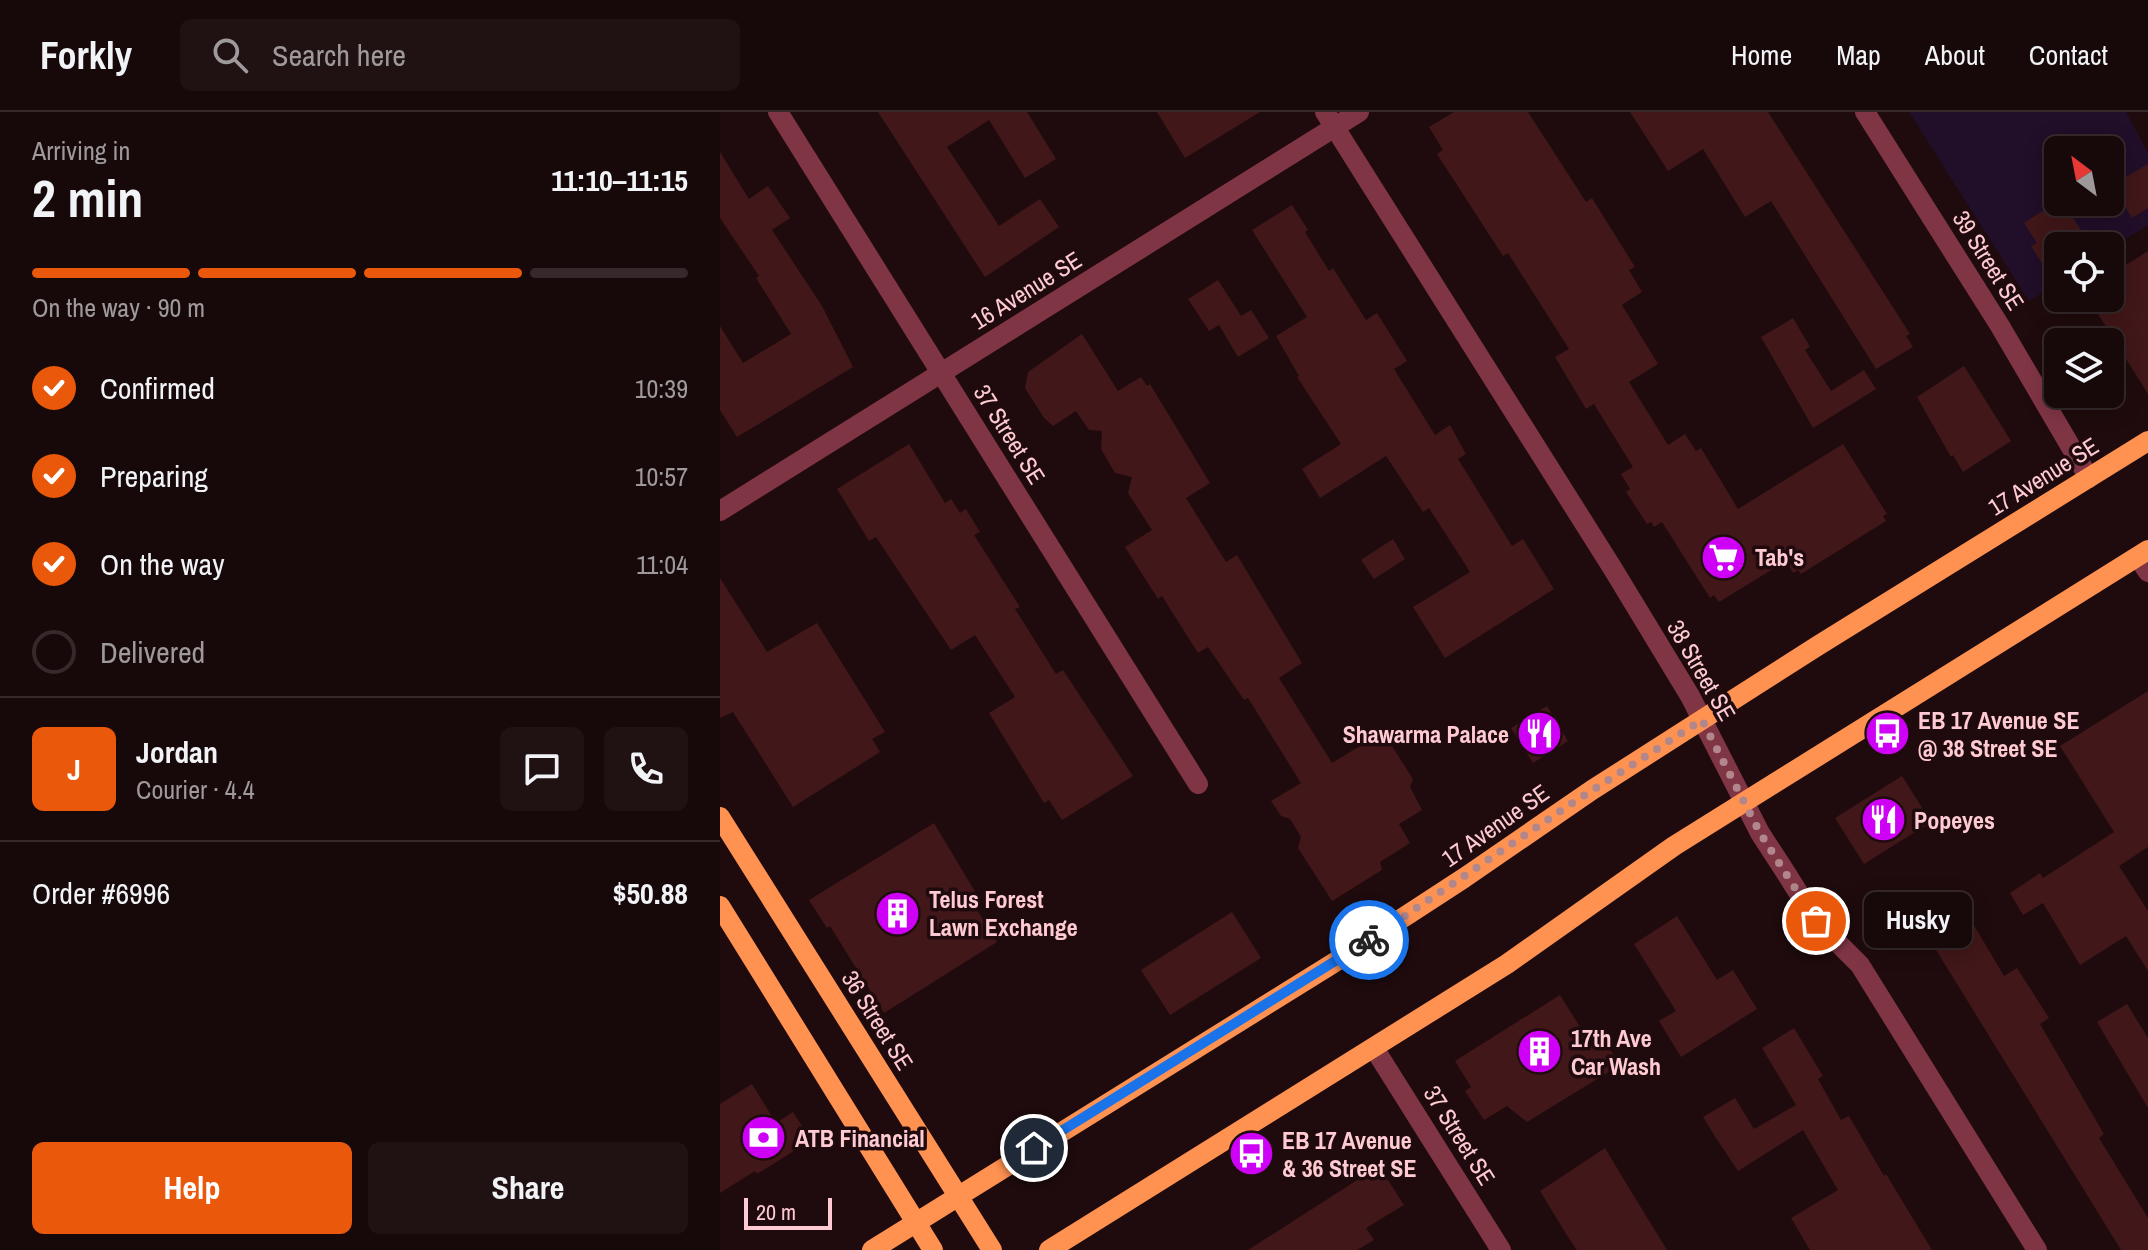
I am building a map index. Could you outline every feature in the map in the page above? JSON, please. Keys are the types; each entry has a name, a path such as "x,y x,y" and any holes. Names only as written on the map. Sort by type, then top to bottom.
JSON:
{"main road":[{"name":"17 Avenue SE","path":"872,1250 1355,950 1702,720 2148,441"},
{"path":"1049,1250 1507,964 1674,846 2145,560"},
{"name":"36 Street SE","path":"720,817 992,1250"},
{"path":"720,906 933,1250"}],"street":[{"name":"37 Street SE","path":"778,112 1198,784"},
{"name":"16 Avenue SE","path":"720,511 941,373 1330,120 1359,112"},
{"name":"39 Street SE","path":"1865,112 2000,326 2089,478"},
{"name":"38 Street SE","path":"1330,120 1613,569 1702,720 1760,833 1816,921 1860,965 2037,1250"},
{"name":"37 Street SE","path":"1374,1048 1501,1250"}],"shaded area":[{"path":"1909,112 2126,112 2148,153 2148,225 2124,240 2124,232 2044,232 2044,292 2029,301"}],"building":[{"path":"878,112 1027,112 1056,159 1025,178 989,120 947,147 999,226 1040,199 1059,227 985,277"},
{"path":"1157,112 1260,112 1185,158"},
{"path":"1454,112 1528,112 1586,202 1592,198 1635,267 1629,270 1642,292 1622,305 1658,364 1629,382 1668,445 1685,434 1696,451 1701,448 1738,509 1843,444 1887,514 1883,516 1886,521 1801,574 1798,570 1793,573 1786,561 1719,602 1714,595 1710,598 1662,522 1654,527 1651,522 1647,524 1626,492 1630,489 1621,474 1633,467 1594,404 1586,409 1555,357 1569,349 1508,253 1503,256 1437,154 1443,150 1429,127"},
{"path":"1630,112 1768,112 1910,334 1906,336 1913,347 1876,369 1771,201 1745,217 1703,149 1668,171"},
{"path":"720,152 749,199 768,186 790,218 772,230 822,306 853,367 737,437 720,410 720,326 743,363 791,334 756,278 759,276 720,218"},
{"path":"2148,164 2148,208 2132,218 2124,205 2124,178"},
{"path":"1292,205 1329,271 1333,268 1366,320 1377,313 1407,361 1394,369 1435,435 1450,425 1466,454 1458,459 1512,546 1523,539 1554,589 1445,658 1413,607 1470,572 1429,508 1423,512 1386,456 1320,498 1302,469 1341,444 1297,377 1276,336 1307,317 1252,230"},
{"path":"2044,210 2044,216 2072,216 2082,232 2044,232 2044,267 2031,246 2037,243 2024,223"},
{"path":"2148,251 2148,394 2124,356 2124,328 2107,328 2097,312 2124,312 2124,266"},
{"path":"1218,280 1241,316 1251,310 1269,338 1238,357 1219,325 1209,331 1188,299"},
{"path":"1793,318 1810,347 1805,350 1831,391 1864,370 1876,389 1813,428 1761,337"},
{"path":"1082,334 1118,391 1141,377 1147,386 1150,384 1210,483 1186,498 1226,562 1237,555 1302,663 1279,678 1332,763 1383,732 1413,779 1410,787 1422,810 1399,824 1410,843 1380,862 1382,870 1332,901 1298,848 1301,837 1290,819 1281,816 1271,801 1301,783 1248,698 1244,700 1208,647 1198,653 1162,596 1158,599 1125,547 1152,530 1128,493 1132,477 1115,473 1101,449 1102,431 1089,430 1076,411 1053,426 1044,418 1025,388 1028,372"},
{"path":"1964,366 2011,441 1963,472 1917,397"},
{"path":"909,444 945,503 951,499 960,513 966,509 980,532 974,535 1020,607 1015,609 1056,674 1063,670 1133,776 1062,820 1049,800 1044,803 989,713 1015,697 975,635 951,650 876,537 869,541 837,489"},
{"path":"1393,539 1405,559 1374,579 1361,560"},
{"path":"720,578 767,652 817,623 885,732 872,739 880,752 793,807 733,712 720,718"},
{"path":"2148,691 2148,847 2119,866 2148,911 2148,971 2126,936 2080,965 2043,903 2023,915 2010,893 2040,873 2043,878 2114,832 2060,746"},
{"name":"Shawarma Palace","path":"1547,706 1568,741 1533,763 1511,728"},
{"name":"Popeyes","path":"1902,776 1931,822 1864,864 1835,818"},
{"name":"Telus Forest Lawn Exchange","path":"934,823 977,895 970,899 997,942 884,1013 830,926 827,928 809,900"},
{"path":"1232,912 1261,958 1170,1015 1141,970"},
{"path":"1677,916 1717,980 1733,970 1757,1009 1681,1057 1659,1021 1676,1011 1634,944"},
{"path":"1972,922 2004,976 2017,968 2049,1018 2040,1024 2104,1134 2099,1138 2148,1218 2148,1250 2121,1250 1933,945"},
{"name":"17th Ave Car Wash","path":"1560,995 1590,1043 1602,1036 1620,1065 1527,1122 1507,1106 1484,1120 1465,1091 1471,1087 1455,1061"},
{"path":"2127,1004 2148,1038 2148,1108 2097,1022"},
{"path":"1794,1028 1823,1076 1818,1079 1841,1120 1849,1116 1932,1250 1810,1250 1791,1218 1838,1190 1803,1130 1738,1171 1716,1138 1703,1117 1735,1098 1754,1129 1796,1105 1762,1048"},
{"name":"ATB Financial","path":"752,1084 776,1123 793,1112 809,1137 792,1148 794,1151 720,1193 720,1104"},
{"path":"1605,1148 1667,1250 1577,1250 1540,1191"},
{"path":"1379,1166 1404,1205 1366,1228 1374,1240 1357,1250 1248,1250"}],"way so far":[{"path":"1369,940 1702,720 1760,833 1816,921"}],"place":[{"name":"Tab's","path":"1724,557"},
{"name":"Shawarma Palace","path":"1540,734"},
{"name":"EB 17 Avenue SE @ 38 Street SE","path":"1887,734"},
{"name":"Popeyes","path":"1883,820"},
{"name":"Telus Forest Lawn Exchange","path":"898,913"},
{"name":"Husky","path":"1816,921"},
{"name":"17th Ave Car Wash","path":"1540,1052"},
{"name":"ATB Financial","path":"764,1138"},
{"name":"EB 17 Avenue & 36 Street SE","path":"1251,1154"}],"route":[{"path":"1034,1148 1369,940"}]}
